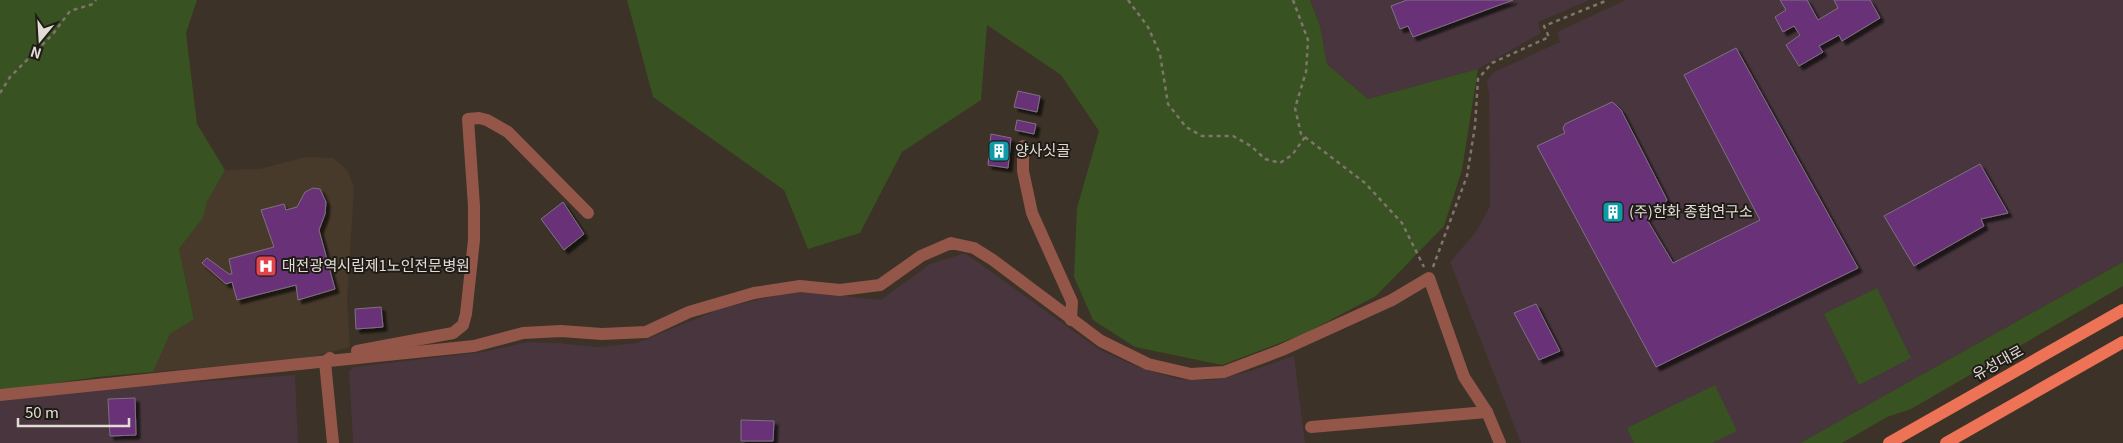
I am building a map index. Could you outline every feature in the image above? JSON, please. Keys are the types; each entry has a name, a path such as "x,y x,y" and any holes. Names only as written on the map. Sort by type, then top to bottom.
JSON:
{"main road":[{"name":"유성대로","path":"1889,443 2123,310"},
{"path":"1946,443 2123,342"}],"street":[{"path":"326,362 334,355 453,333 463,326 474,240 474,206 468,119 479,118 487,120 508,132 588,213"},
{"path":"1023,146 1023,171 1032,214 1072,302 1071,320"},
{"path":"0,395 474,346 523,333 561,331 602,334 646,332 690,312 754,293 800,286 840,290 880,285 921,256 952,243 974,248 993,260 1071,320 1102,341 1148,364 1191,374 1224,372 1282,350 1392,300 1429,278 1464,377 1487,412 1500,443"},
{"path":"326,362 332,443"},
{"path":"1311,427 1487,412"}],"path":[{"path":"0,93 10,77 53,34 70,11 93,4 96,0"},
{"path":"1128,0 1148,27 1160,54 1168,104 1186,127 1202,136 1233,136 1251,146 1265,159 1280,163 1292,155 1305,137"},
{"path":"1293,0 1308,40 1306,72 1294,108 1301,134 1365,183 1402,222 1429,278"},
{"path":"1429,278 1467,176 1475,126 1478,79 1492,63 1549,37 1544,26 1608,0"}],"shaded area":[{"path":"1310,0 1590,0 1538,22 1541,33 1478,69 1368,99 1327,64 1320,26"},
{"path":"1626,0 2123,0 2123,262 1800,443 1521,443 1450,262 1476,232 1490,206 1489,95 1487,81 1494,72 1560,42 1557,32"},
{"name":"대전광역시립제1노인전문병원","path":"306,157 333,158 347,170 354,187 347,300 350,347 308,358 153,372 170,334 194,318 179,249 203,218 207,202 225,170 260,169"},
{"path":"965,253 1100,350 1138,367 1178,379 1214,380 1250,371 1294,356 1305,443 353,443 349,372 353,367 483,352 528,342 597,347 637,343 720,309 781,294 808,292 881,300 930,264"},
{"path":"295,375 298,443 0,443 0,401 135,386"}],"green space":[{"path":"0,0 197,0 186,33 197,124 225,170 207,202 203,218 179,249 194,319 170,334 153,372 97,377 0,391"},
{"path":"627,0 1310,0 1320,26 1327,64 1368,99 1478,69 1462,170 1444,226 1376,296 1306,333 1222,365 1135,347 1093,320 1074,277 1077,208 1099,131 1061,75 987,25 981,100 902,152 860,233 808,249 784,190 653,97"},
{"path":"2123,262 2123,286 1911,409 1887,417 1842,443 1800,443"},
{"path":"1877,288 1911,358 1859,385 1824,314"},
{"path":"1715,385 1737,431 1712,443 1634,443 1627,428"}],"building":[{"path":"1407,0 1513,0 1413,37 1408,26 1400,29 1391,6"},
{"path":"1780,0 1807,0 1818,20 1838,8 1834,0 1870,0 1880,18 1842,41 1839,35 1819,46 1823,52 1799,66 1786,45 1800,35 1794,26 1783,32 1775,17 1786,10"},
{"name":"(주)한화 종합연구소","path":"1736,48 1858,268 1656,367 1537,146 1565,133 1563,128 1565,124 1612,102 1616,105 1621,110 1667,200 1646,218 1673,263 1760,220 1684,75"},
{"path":"1018,91 1040,96 1037,112 1014,107"},
{"path":"1017,120 1036,124 1034,134 1015,130"},
{"name":"양사싯골","path":"991,134 1011,138 1008,168 988,165"},
{"path":"1980,164 2008,213 1981,219 1984,226 1914,266 1884,216"},
{"path":"313,188 320,189 326,202 325,214 319,230 335,289 298,300 296,285 237,300 232,282 226,284 202,263 207,258 229,274 232,274 229,259 274,247 261,210 284,204 286,210 297,207 305,192"},
{"path":"563,202 584,234 564,250 541,219"},
{"path":"1536,304 1560,351 1539,360 1514,313"},
{"path":"381,307 383,327 356,329 355,309"},
{"path":"135,398 136,435 110,436 108,399"},
{"path":"741,420 774,421 773,441 741,441"}],"place":[{"name":"양사싯골","path":"999,151"},
{"name":"(주)한화 종합연구소","path":"1613,212"},
{"name":"대전광역시립제1노인전문병원","path":"266,266"}]}
